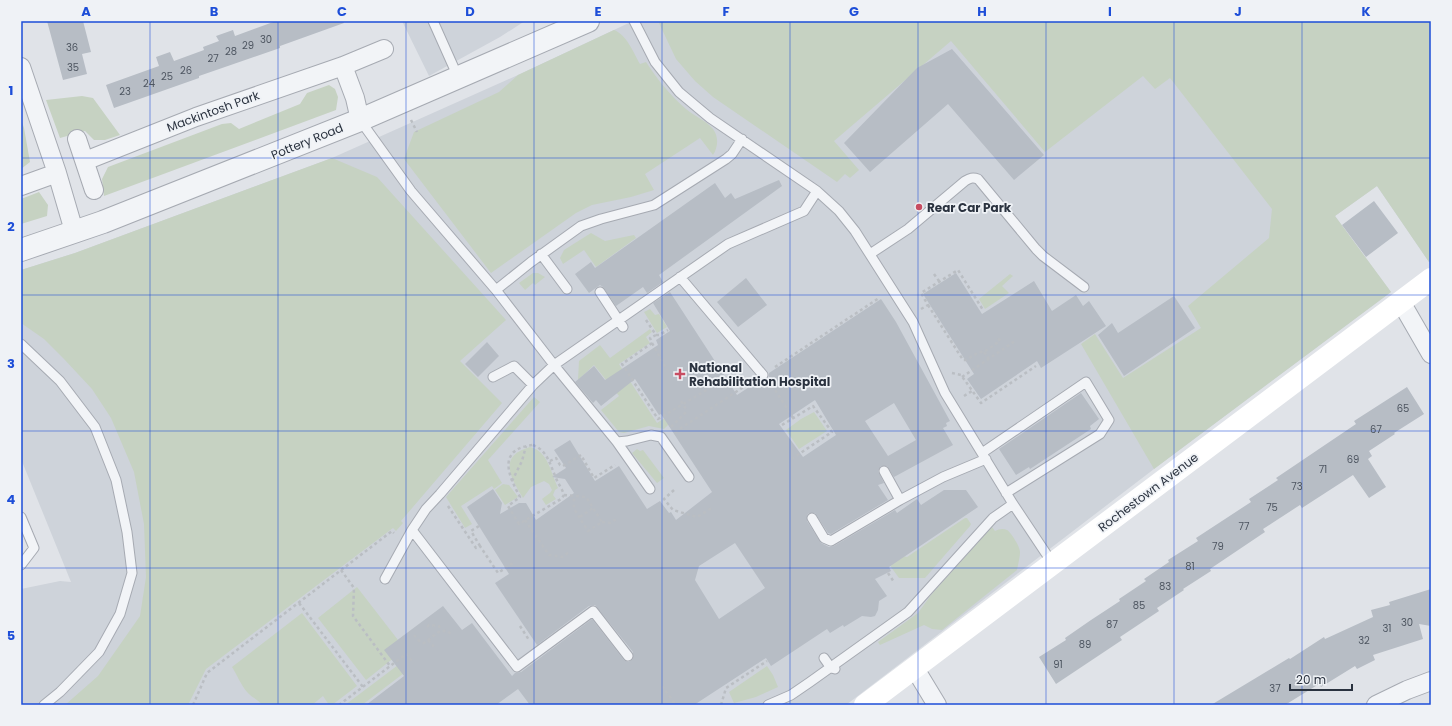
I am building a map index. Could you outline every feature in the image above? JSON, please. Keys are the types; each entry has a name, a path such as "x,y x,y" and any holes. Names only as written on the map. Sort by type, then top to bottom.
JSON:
{"main road":[{"name":"Rochestown Avenue","path":"865,705 1431,279"}],"street":[{"name":"Pottery Road","path":"21,250 103,222 360,120 588,21"},
{"name":"Mackintosh Park","path":"85,161 196,117 343,66 384,49"},
{"path":"343,66 356,98 360,120"},
{"path":"21,67 74,231"},
{"path":"77,139 94,190"},
{"path":"21,186 56,173"},
{"path":"1401,302 1431,354"},
{"path":"913,669 920,677 937,705"},
{"path":"1376,705 1407,690 1431,681"}],"lane":[{"path":"434,21 458,77"},
{"path":"634,21 655,62 679,92 710,118 817,191 839,211 855,231 913,322 945,393 1006,493 1053,564"},
{"path":"360,120 411,191 496,290 616,442 650,489"},
{"path":"496,290 541,254 581,226 601,219 654,206 681,182 726,160 742,139"},
{"path":"870,254 908,229 965,181 970,178 974,178 978,180 1043,256 1084,287"},
{"path":"385,579 412,530 426,509 533,385 554,365 621,324 637,308 728,244 804,211 817,191"},
{"path":"618,215 620,224"},
{"path":"541,254 567,289"},
{"path":"680,277 763,374"},
{"path":"600,292 621,324"},
{"path":"21,344 60,381 95,427 116,480 127,532 132,573 120,614 99,652 60,692 44,705"},
{"path":"493,376 514,366 533,385"},
{"path":"812,518 824,538 831,541 943,476 984,456 1086,382 1109,420 1100,434 1064,460 1006,493"},
{"path":"616,442 627,441 650,435 661,437 689,477"},
{"path":"884,471 900,500"},
{"path":"768,705 791,695 834,669 908,612 992,518 1013,504"},
{"path":"21,517 34,548 21,565"},
{"path":"412,530 517,667 593,611 628,656"},
{"path":"824,658 834,669"}],"path":[{"path":"983,310 958,270 921,293 963,360 966,360 979,352 984,352 1000,341 997,336"},
{"path":"934,274 940,281"},
{"path":"919,311 928,305"},
{"path":"637,308 656,335"},
{"path":"667,370 650,338 668,330"},
{"path":"962,376 1015,341"},
{"path":"652,343 622,364 658,419 744,367"},
{"path":"984,352 989,359"},
{"path":"945,372 962,376 981,403 1036,366"},
{"path":"763,374 766,375 793,418"},
{"path":"966,394 972,391"},
{"path":"668,430 687,411 681,401"},
{"path":"782,424 813,406 832,432 793,458"},
{"path":"533,445 539,447 550,461 556,479 563,490 564,495 561,499 520,524 508,506 520,497 508,469 510,457 517,449 533,445"},
{"path":"512,481 522,461 526,446"},
{"path":"550,461 556,458 560,465 563,466 581,455 594,478 619,462"},
{"path":"674,490 664,498 673,510 697,518 714,509"},
{"path":"564,495 586,497 602,522"},
{"path":"574,496 574,509 588,531 602,522 610,523 618,518"},
{"path":"580,517 594,508"},
{"path":"451,512 476,548 480,546"},
{"path":"525,520 549,555 562,557 569,552"},
{"path":"478,526 471,531 498,573 513,563"},
{"path":"193,705 207,673 392,531 395,534 412,530"},
{"path":"341,570 354,588 353,616 390,666"},
{"path":"888,572 894,582"},
{"path":"299,603 363,686"},
{"path":"427,627 429,625 439,626 440,631"},
{"path":"414,635 420,642 424,643 440,631 448,631 452,636"},
{"path":"428,640 434,648"},
{"path":"339,705 406,654 414,663"},
{"path":"721,705 726,688 767,661"},
{"path":"662,686 676,705"}],"shaded area":[{"path":"402,21 525,21 500,37 429,76"},
{"name":"National Rehabilitation Hospital","path":"633,21 1431,21 1431,261 1429,262 1377,186 1335,216 1391,292 1154,469 846,705 21,705 21,589 60,581 71,582 21,459 21,270 75,253 332,158 518,75"}],"green space":[{"path":"658,21 1431,21 1431,261 1429,262 1377,186 1335,216 1391,292 1154,469 1081,344 1095,334 1123,378 1201,328 1188,306 1269,238 1272,209 1170,78 1155,89 1143,76 1045,152 951,41 834,141 859,170 850,178 845,174 837,182 713,97 695,81 676,59"},
{"path":"614,30 623,36 640,64 646,62 659,81 686,109 707,123 713,129 717,139 715,152 713,155 700,138 645,174 654,190 631,197 592,205 576,213 491,273 404,159 414,132 499,92 518,75"},
{"path":"329,85 335,89 338,97 336,110 104,196 102,179 108,167 222,124 231,123 239,129 300,104 307,93"},
{"path":"82,96 93,98 120,135 105,140 94,140 85,131 60,138 46,100"},
{"path":"21,119 30,162 21,169"},
{"path":"332,158 377,177 506,320 460,361 502,403 401,521 403,523 396,531 393,528 206,669 188,705 65,705 98,676 140,616 146,577 144,524 134,472 111,418 92,389 64,359 44,339 21,323 21,270 75,253"},
{"path":"39,192 48,205 47,216 21,224 21,199"},
{"path":"591,233 605,241 634,235 636,238 596,267 584,250 563,264 560,258 564,250"},
{"path":"533,273 538,273 545,277 535,285 533,283 525,290 519,283"},
{"path":"1010,274 1013,276 1002,286 1009,293 985,309 979,299"},
{"path":"650,309 655,315 659,314 667,327 657,333 644,312"},
{"path":"650,329 652,332 646,337 650,343 619,364 657,423 680,408 682,411 664,429 649,426 624,433 619,432 601,410 619,396 594,365 578,380 579,361 600,345 610,358"},
{"path":"534,397 540,402 488,460 502,483 494,489 492,486 461,506 472,524 465,528 446,497"},
{"path":"814,412 827,431 799,449 786,430"},
{"path":"530,447 536,449 545,458 558,488 555,490 553,495 556,499 546,505 542,499 552,490 549,484 544,481 531,487 523,498 511,475 510,462 514,456 520,451"},
{"path":"637,449 640,451 643,450 664,478 657,483 632,453"},
{"path":"503,484 509,485 518,497 505,505 495,490"},
{"path":"967,518 971,524 970,526 925,578 899,578 891,567 892,559 899,555 907,557"},
{"path":"992,527 995,531 1001,529 1007,530 1015,540 1020,552 1017,570 942,630 932,629 924,625 880,645 878,642 918,613 931,595"},
{"path":"357,587 405,649 366,680 318,618"},
{"path":"302,613 357,686 332,705 329,705 323,696 312,705 262,705 247,692 232,667"},
{"path":"406,659 412,667 362,705 345,705"},
{"path":"767,666 778,687 756,697 734,703 729,692"}],"building":[{"path":"47,21 83,21 91,52 82,54 87,74 63,80"},
{"path":"276,21 343,21 344,23 280,46 280,48 199,76 199,78 114,108 106,85 159,66 156,57 170,52 174,61 204,50 203,47 219,41 216,36 233,30 235,36"},
{"path":"952,49 1044,155 1014,180 948,104 870,172 844,143 917,68"},
{"path":"779,180 782,186 659,275 663,282 647,293 643,287 616,306 603,287 600,285 589,293 575,274 591,262 595,268 715,183 725,198 731,193 735,199"},
{"path":"1374,201 1398,233 1366,257 1342,225"},
{"path":"956,273 982,314 1034,281 1052,311 1076,295 1083,306 1089,301 1106,326 1041,368 1037,361 981,399 967,379 974,374 923,294"},
{"path":"746,278 767,305 738,327 717,302"},
{"path":"670,292 737,395 760,380 767,380 769,373 881,299 896,322 950,421 946,423 947,426 943,428 953,445 894,477 887,466 881,466 878,471 884,483 878,485 888,500 831,534 828,533 815,513 809,513 807,515 807,521 821,543 829,547 834,546 895,510 897,513 917,499 921,505 944,490 966,490 978,507 889,567 891,571 875,579 887,596 879,601 878,610 875,616 862,616 844,627 843,625 830,633 827,629 771,666 766,658 694,705 530,705 518,689 496,705 366,705 404,676 384,650 443,606 462,630 472,623 512,676 515,673 521,672 592,619 624,660 628,662 633,659 633,652 595,605 589,606 537,645 495,583 509,574 467,507 493,489 502,503 500,514 519,503 526,503 536,520 574,493 565,479 552,477 566,468 554,450 570,440 595,481 619,466 647,509 660,501 669,513 671,512 676,520 712,492 661,414 659,415 635,379 601,406 596,400 593,403 575,382 594,366 605,380 658,345 656,340 670,331 653,303","holes":["815,400 836,435 803,457 779,424","894,403 916,440 888,456 865,421","735,543 765,588 719,619 695,580 699,566"]},
{"path":"1174,296 1195,328 1124,376 1098,335 1112,323 1118,333"},
{"path":"487,342 499,356 478,377 465,364"},
{"path":"1407,387 1424,414 1369,451 1372,456 1368,459 1386,487 1369,498 1353,475 1302,508 1300,505 1263,529 1265,532 1210,569 1211,571 1157,608 1159,611 1120,637 1122,640 1056,684 1039,657 1066,640 1065,638 1120,601 1119,599 1146,581 1144,579 1169,562 1168,560 1198,541 1196,538 1251,502 1249,499 1278,480 1276,478 1356,424 1354,421"},
{"path":"1081,393 1099,419 1090,426 1091,429 1030,469 1029,467 1016,475 999,449"},
{"path":"1431,589 1431,626 1419,624 1423,639 1373,655 1375,660 1357,669 1355,666 1321,687 1319,684 1285,705 1211,705 1289,658 1290,659 1324,637 1325,639 1373,617 1371,610 1390,605 1389,602"}],"place":[{"name":"Rear Car Park","path":"919,207"},
{"name":"National Rehabilitation Hospital","path":"680,374"}]}
